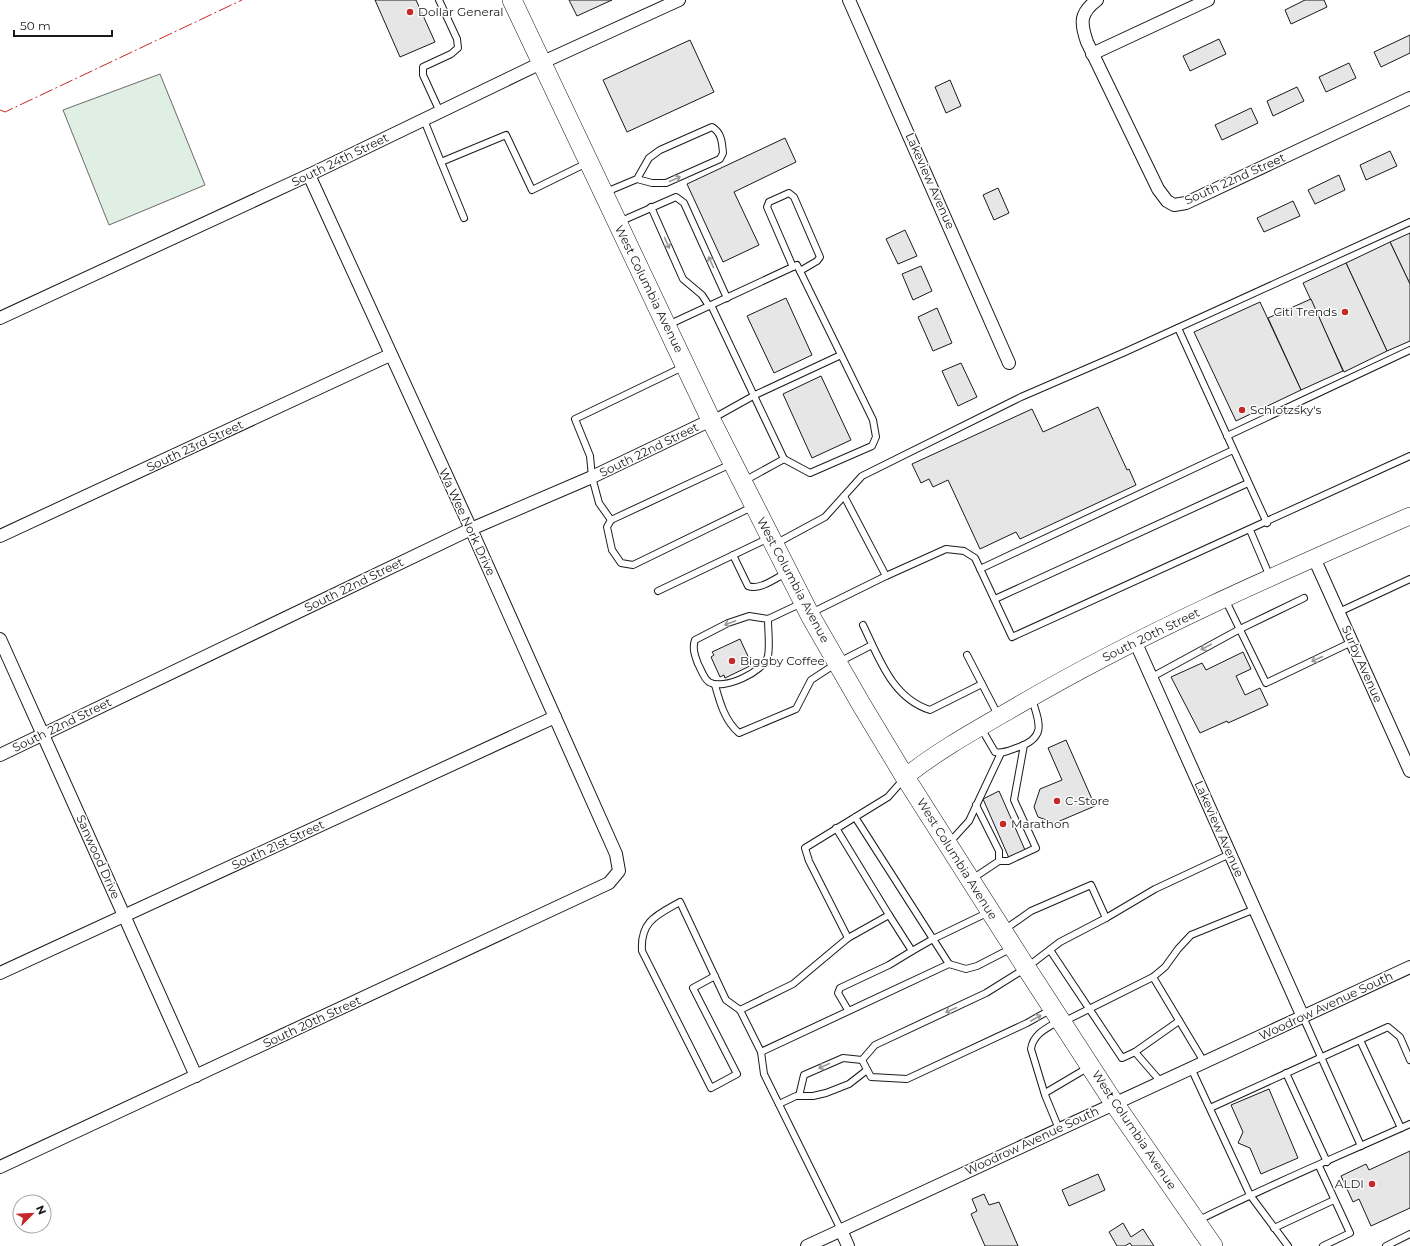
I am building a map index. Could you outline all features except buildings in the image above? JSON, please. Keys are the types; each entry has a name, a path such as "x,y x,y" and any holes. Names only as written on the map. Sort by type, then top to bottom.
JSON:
{"main road":[{"name":"West Columbia Avenue","path":"512,0 711,420 806,608 905,777 1002,931 1114,1103 1212,1246"},
{"name":"South 20th Street","path":"905,777 929,758 981,727 1032,697 1135,641 1314,558 1410,516"}],"street":[{"name":"South 24th Street","path":"0,318 309,175 666,3 680,0"},
{"name":"Lakeview Avenue","path":"849,0 1009,363"},
{"path":"1097,0 1086,8 1083,18 1083,31 1092,54 1208,0"},
{"name":"South 22nd Street","path":"1092,54 1158,189 1167,201 1174,205 1186,203 1410,98"},
{"name":"Wa Wee Nork Drive","path":"309,175 390,355 471,529 555,717 616,854 619,871"},
{"name":"South 23rd Street","path":"0,536 390,355"},
{"name":"South 22nd Street","path":"0,755 471,529 592,477 711,420"},
{"name":"Surby Avenue","path":"1314,558 1410,771"},
{"name":"Sanwood Drive","path":"0,639 196,1076"},
{"name":"Lakeview Avenue","path":"1135,641 1303,1017"},
{"name":"South 21st Street","path":"0,973 555,717"},
{"name":"South 20th Street","path":"0,1167 609,884 619,871"},
{"name":"Woodrow Avenue South","path":"807,1246 1410,967"},
{"path":"841,1230 848,1246"}],"lane":[{"path":"439,0 457,39 458,48 451,54 423,67 423,75 440,112"},
{"path":"424,120 464,218"},
{"path":"603,193 637,179 652,183 666,183 720,159 724,153 721,138 716,129 712,126 660,150 649,158 637,179"},
{"path":"441,162 506,135 532,190 588,163"},
{"path":"793,267 767,207 769,202 789,193 794,197 820,257 817,261 800,271"},
{"path":"617,223 676,197 684,203 727,298"},
{"path":"651,207 683,279 702,295 710,306 755,396 784,459 810,473 872,446 876,437 873,420 797,265 710,306 666,326"},
{"path":"658,591 733,555 772,541 826,517 862,476 1021,397 1178,328 1410,222"},
{"path":"1178,328 1267,523"},
{"path":"1227,436 1410,350"},
{"path":"711,420 755,396 841,355"},
{"path":"611,520 599,503 592,477 590,456 574,418 685,366"},
{"path":"980,569 1233,450"},
{"path":"768,619 768,656 762,668 731,683 715,685 707,681 696,659 693,646 695,640 728,623 749,616 768,619 806,608 886,576 946,549 964,551 975,558 1012,638 1267,523 1410,456"},
{"path":"742,482 784,459"},
{"path":"733,463 611,520 607,527 612,550 621,563 633,566 754,506"},
{"path":"994,599 1248,483"},
{"path":"844,496 886,576"},
{"path":"1250,530 1270,578"},
{"path":"733,555 748,586 751,588 759,586 788,572"},
{"path":"1339,612 1410,579"},
{"path":"1152,677 1240,629 1304,598"},
{"path":"1226,599 1266,683 1352,642"},
{"path":"863,625 892,684 919,707 930,710 982,684"},
{"path":"715,685 721,707 732,727 739,733 796,709 811,680 837,663 872,645"},
{"path":"967,655 998,717"},
{"path":"981,727 995,752 1001,753 1024,745 1036,738 1039,729 1039,722 1032,697"},
{"path":"970,880 999,861 1008,861 1036,848 1014,800 1024,745"},
{"path":"948,845 969,821 1001,753"},
{"path":"848,938 808,861 805,848 888,797 905,777"},
{"path":"976,805 999,851 999,861"},
{"path":"855,817 949,964"},
{"path":"836,828 912,951"},
{"path":"862,1060 875,1045 986,993 1026,968 1060,942 1106,918 1155,889 1230,854"},
{"path":"1002,931 1031,911 1091,885 1106,918"},
{"path":"715,976 692,988 736,1074 711,1088 642,951 641,938 646,926 659,914 680,902 715,976 726,1000 740,1010 761,1052 764,1074 841,1230"},
{"path":"862,1060 871,1077 907,1079 1019,1027 1088,1009 1153,977 1165,967 1178,949 1191,935 1255,909"},
{"path":"848,1010 838,993 840,988 889,965 933,939 990,912"},
{"path":"740,1010 793,984 848,938 889,915"},
{"path":"761,1052 949,964 966,969 977,966 1013,947"},
{"path":"1050,950 1122,1058 1135,1052 1179,1021"},
{"path":"1153,977 1204,1062"},
{"path":"1058,1017 1038,1034 1032,1042 1031,1049 1045,1093 1059,1129"},
{"path":"1303,1017 1362,1146"},
{"path":"1210,1108 1388,1027 1400,1037 1410,1060"},
{"path":"1360,1040 1401,1128"},
{"path":"1135,1052 1161,1082"},
{"path":"799,1096 804,1075 843,1058 862,1060"},
{"path":"1045,1093 1090,1066"},
{"path":"1191,1068 1250,1195 1288,1246"},
{"path":"779,1104 799,1096 813,1096 826,1093 849,1084 867,1070"},
{"path":"1286,1073 1327,1162"},
{"path":"1196,1222 1250,1195 1319,1166 1410,1124"},
{"path":"1319,1166 1350,1233 1323,1246"},
{"path":"1274,1228 1334,1200"},
{"path":"1386,1246 1410,1234"}],"green space":[{"path":"160,74 205,185 109,225 63,110"}],"power":[{"path":"0,110 5,112 242,0"}],"place":[{"name":"Dollar General","path":"410,12"},
{"name":"Citi Trends","path":"1345,312"},
{"name":"Schlotzsky's","path":"1242,410"},
{"name":"Biggby Coffee","path":"732,661"},
{"name":"C-Store","path":"1057,801"},
{"name":"Marathon","path":"1003,824"},
{"name":"ALDI","path":"1372,1184"}]}
